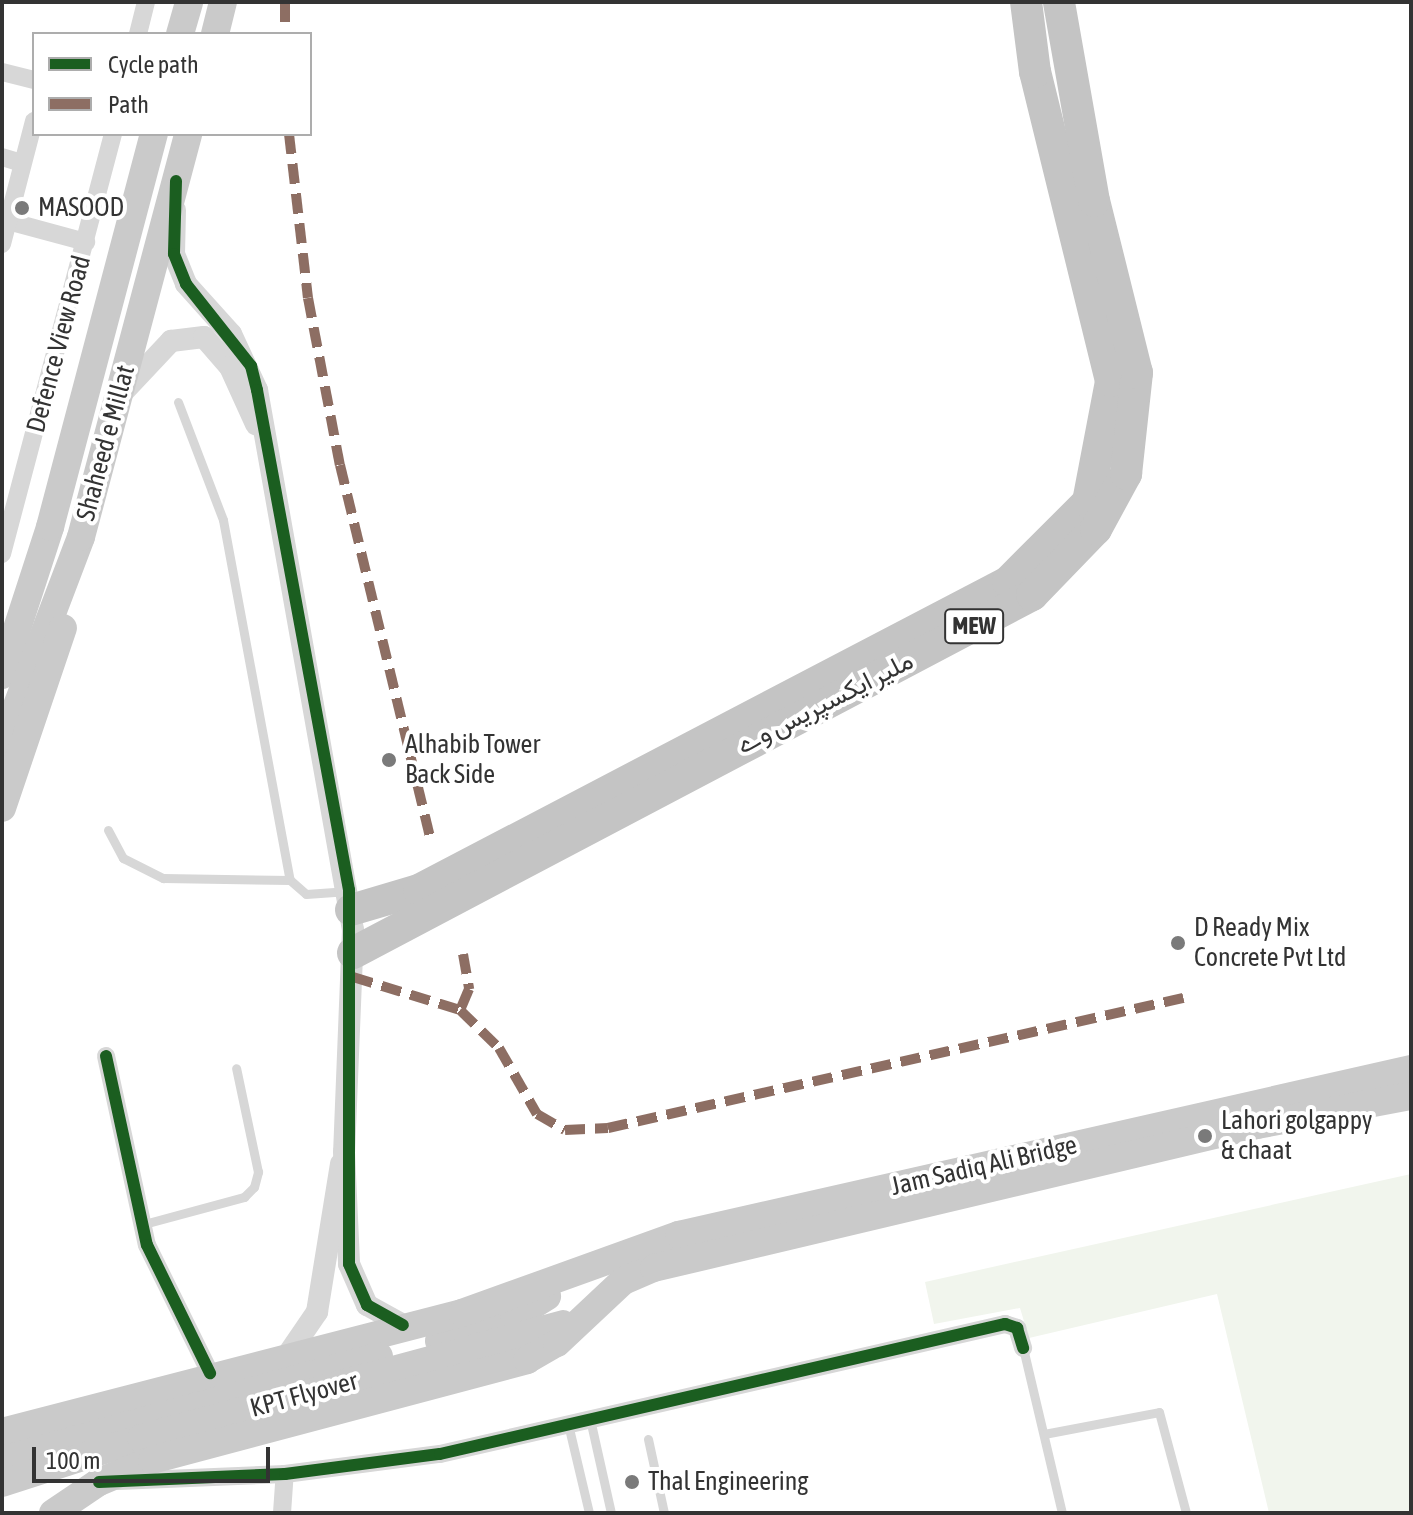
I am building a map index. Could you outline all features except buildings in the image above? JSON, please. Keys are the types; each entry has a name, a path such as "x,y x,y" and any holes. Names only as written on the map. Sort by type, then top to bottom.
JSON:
{"highway":[{"name":"ملیر ایکسپریس وے","path":"350,900 419,890 1008,582 1088,502 1111,381 1035,72 1026,2"},
{"name":"ملیر ایکسپریس وے","path":"353,953 1032,595 1096,529 1126,474 1137,373 1094,201 1059,2"}],"main road":[{"path":"181,32 189,2"},
{"path":"216,32 223,2"},
{"name":"Shaheed e Millat","path":"2,675 50,527 153,136"},
{"name":"Shaheed e Millat","path":"2,745 81,537 187,136"},
{"path":"2,808 58,655 81,537"},
{"name":"Jam Sadiq Ali Bridge","path":"562,1282 679,1235 1411,1069"},
{"name":"Jam Sadiq Ali Bridge","path":"577,1318 623,1281 654,1268 1257,1125 1411,1096"},
{"path":"2,1432 210,1373 562,1282"},
{"path":"465,1344 514,1317 562,1282"},
{"path":"465,1344 577,1318"},
{"path":"53,1513 99,1482 152,1460 527,1360 557,1343 577,1318"},
{"name":"KPT Flyover","path":"2,1460 139,1417 465,1344"},
{"name":"KPT Flyover","path":"2,1483 141,1438 465,1344"}],"street":[{"path":"138,32 146,2"},
{"path":"2,72 32,80"},
{"path":"32,128 4,232 86,242"},
{"name":"Defence View Road","path":"2,554 112,136"},
{"path":"2,157 22,163"},
{"path":"176,181 174,254 186,284 251,366 350,900 353,953 344,1152 317,1312 289,1353"},
{"path":"117,403 155,353 189,335 204,337 230,367 264,439"},
{"path":"106,1056 144,1224 210,1373"},
{"path":"344,1152 355,1285 380,1317 403,1325"},
{"path":"99,1482 285,1474 440,1454 567,1421 1005,1324 1017,1328 1023,1348"},
{"path":"282,1513 285,1474"}],"lane":[{"path":"178,402 223,520 290,880 306,894 350,900"},
{"path":"108,830 123,858 163,878 290,880"},
{"path":"144,1224 244,1197 254,1187 258,1172 236,1068"},
{"path":"1023,1348 1062,1513"},
{"path":"1044,1434 1159,1412 1186,1513"},
{"path":"589,1416 611,1513"},
{"path":"567,1421 589,1513"},
{"path":"648,1439 664,1513"}],"shaded area":[{"path":"1411,1174 1411,1513 1269,1513 1217,1294 1029,1338 1020,1308 934,1324 925,1282"}],"marked path":[{"path":"285,2 285,32"},
{"path":"289,136 308,298 340,465 431,840"},
{"path":"463,954 469,989 460,1010 499,1048 537,1114 565,1130 608,1128 1183,998"},
{"path":"353,977 460,1010"}],"cycle path":[{"path":"176,181 174,254 186,284 251,366 257,390 349,890 349,1264 367,1305 403,1325"},
{"path":"106,1056 147,1245 210,1373"},
{"path":"99,1482 285,1474 440,1454 1005,1324 1017,1328 1023,1348"}],"place":[{"name":"MASOOD","path":"22,208"},
{"name":"Alhabib Tower Back Side","path":"389,760"},
{"name":"D Ready Mix Concrete Pvt Ltd","path":"1178,943"},
{"name":"Lahori golgappy & chaat","path":"1205,1136"},
{"name":"Thal Engineering","path":"632,1482"}]}
